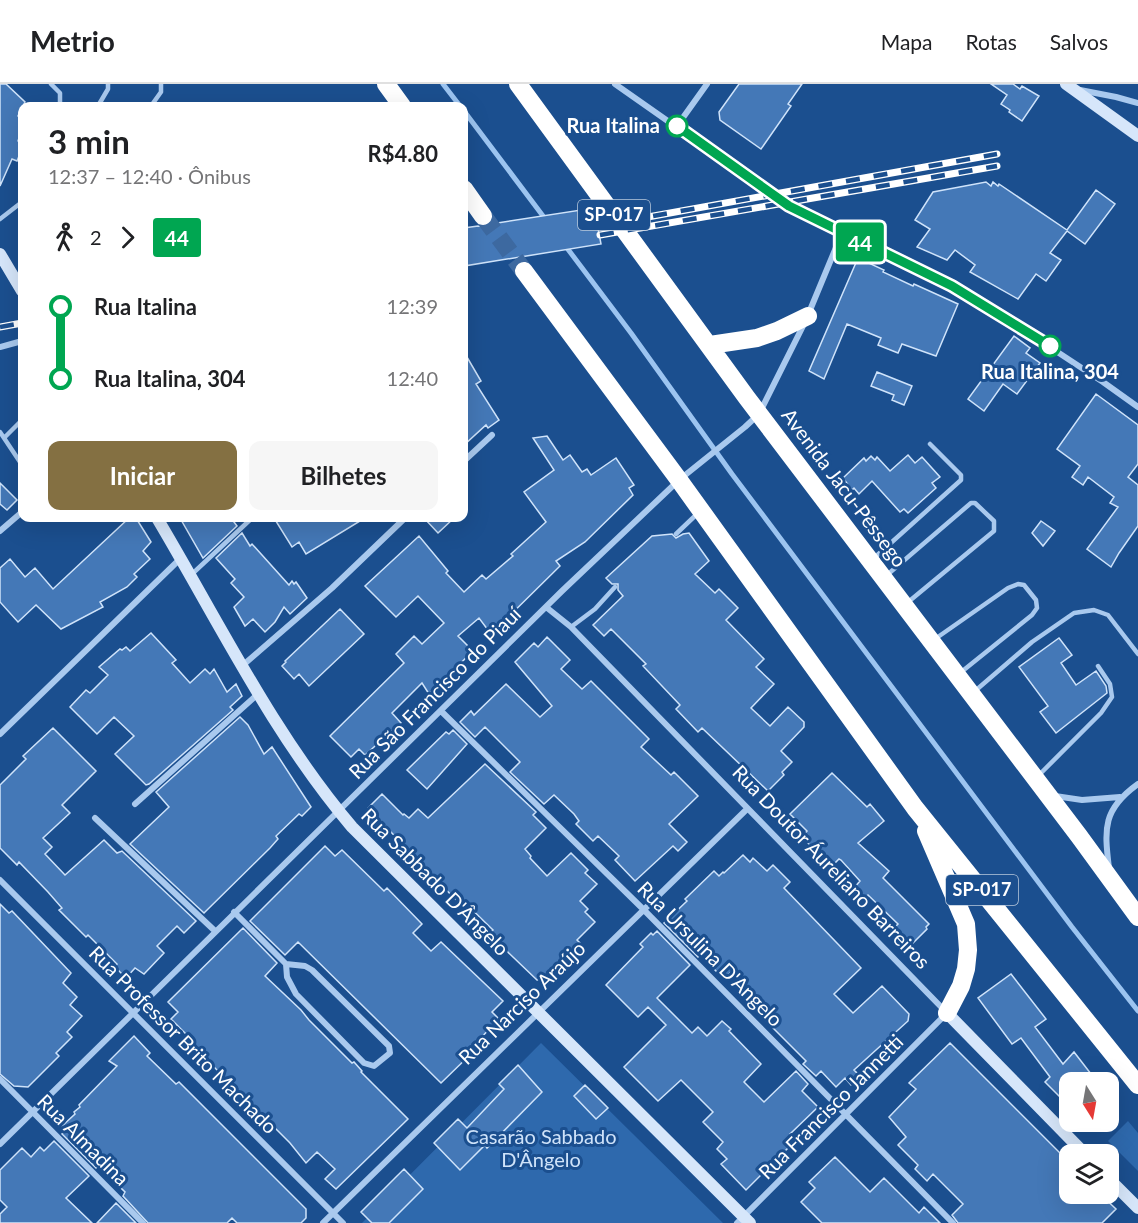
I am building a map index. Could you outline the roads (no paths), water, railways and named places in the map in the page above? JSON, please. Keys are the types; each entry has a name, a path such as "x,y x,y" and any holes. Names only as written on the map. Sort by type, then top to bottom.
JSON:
{"highway":[{"path":"386,84 399,102"},
{"name":"Avenida Jacu-Pêssego","path":"518,84 759,414 1138,917"},
{"path":"468,195 483,216"},
{"name":"SP-017","path":"524,271 680,480 915,808 1138,1085"},
{"path":"710,345 754,339 777,331 808,315"},
{"path":"915,808 966,924 968,950 966,969 961,986 947,1014"}],"street":[{"path":"677,126 707,84"},
{"path":"619,85 789,206 952,286 992,309 1104,382 1138,407"},
{"path":"1070,87 1138,103"},
{"path":"1070,87 1138,136"},
{"name":"Rua São Francisco do Piauí","path":"0,1144 546,607 696,465 745,428 759,414 808,315 842,233"},
{"path":"0,254 18,284"},
{"path":"0,347 18,341"},
{"path":"468,457 492,435"},
{"path":"0,531 18,515"},
{"name":"Rua Sabbado D'Ângelo","path":"159,522 242,666 297,756 352,827 744,1221"},
{"path":"242,666 332,588 401,522"},
{"path":"0,734 181,557"},
{"name":"Rua Doutor Áureliano Barreiros","path":"546,607 571,627 1075,1144"},
{"path":"135,804 259,693"},
{"name":"Rua Ursulina D'Angelo","path":"441,711 642,909 953,1223"},
{"path":"1111,881 1106,834 1109,816 1120,797 1138,784"},
{"path":"1046,795 1082,800 1120,797"},
{"name":"Rua Narciso Araújo","path":"323,1223 537,1011 747,809"},
{"path":"95,818 215,931"},
{"name":"Rua Professor Brito Machado","path":"0,880 343,1223"},
{"path":"234,912 286,964 305,966 312,970 389,1046 390,1053 374,1066 364,1063 296,994 287,977 286,964"},
{"name":"Rua Francisco Jannetti","path":"744,1221 947,1014"},
{"name":"Rua Almadina","path":"0,1079 143,1223"},
{"path":"1119,1189 1138,1208"}],"lane":[{"path":"51,84 60,93 60,102"},
{"path":"100,102 108,89 108,84"},
{"path":"154,102 161,92 161,84"},
{"path":"0,219 18,205"},
{"path":"4,438 18,424"},
{"path":"0,432 18,459"},
{"path":"871,561 961,480 961,475 930,444"},
{"path":"884,578 971,503 975,503 994,521 994,531 904,605"},
{"path":"676,534 701,510"},
{"path":"191,575 248,522"},
{"path":"932,641 1008,588 1018,584 1024,585 1036,600 1036,608 1032,615 957,675"},
{"path":"571,627 595,609 615,587"},
{"path":"971,694 1032,642 1074,613 1094,610 1108,615 1138,654"},
{"path":"1035,779 1101,713 1112,697 1110,684 1098,666"}],"waterway":[{"path":"443,84 457,102"},
{"path":"468,116 546,220"},
{"path":"564,244 732,474 1072,927 1138,1011"}],"tunnel":[{"path":"483,216 524,271"}],"railway":[{"path":"598,226 997,154"},
{"path":"600,235 997,166"},
{"path":"0,327 18,324"}],"place":[{"name":"Rua Italina","path":"677,126"},
{"name":"Rua Italina, 304","path":"1050,346"}],"park label":[{"name":"Casarão Sabbado D'Ângelo","path":"541,1148"}]}
